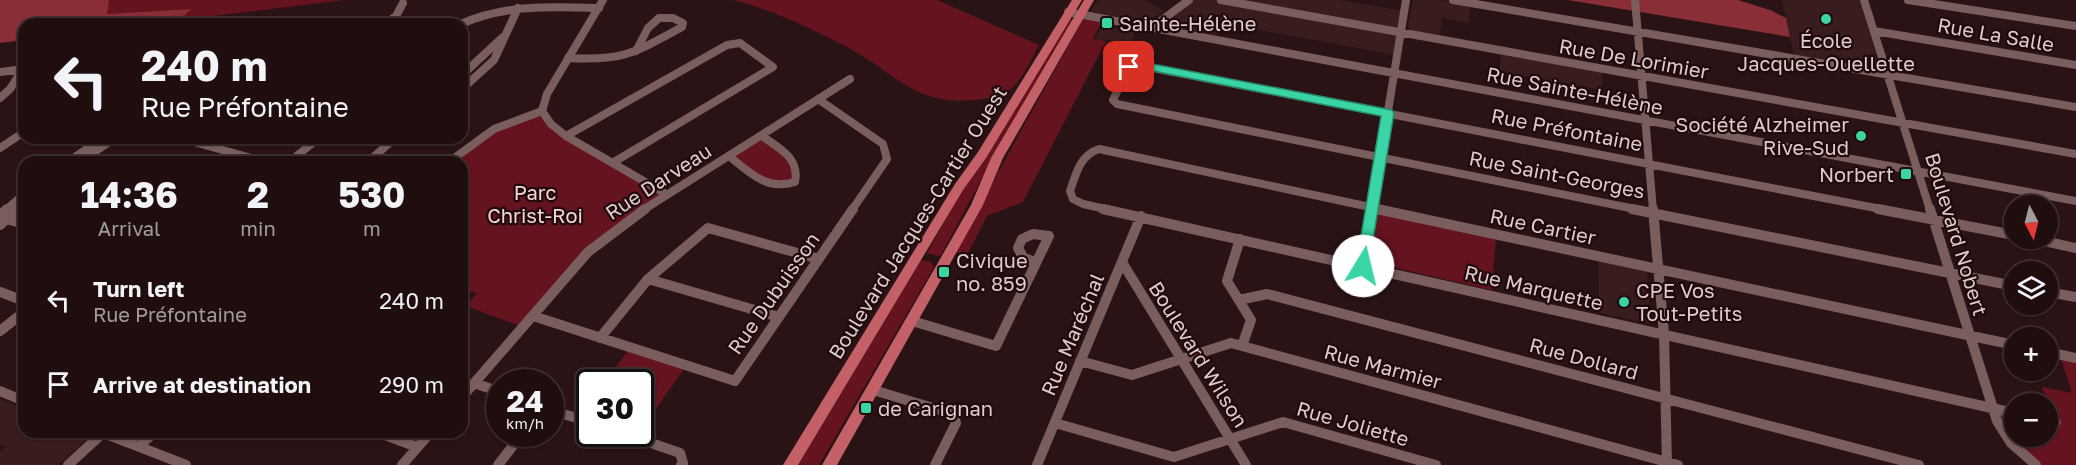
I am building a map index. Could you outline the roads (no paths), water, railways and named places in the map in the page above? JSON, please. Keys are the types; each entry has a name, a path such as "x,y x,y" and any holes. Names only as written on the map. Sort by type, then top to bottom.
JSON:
{"main road":[{"name":"Boulevard Jacques-Cartier Ouest","path":"829,465 977,205 997,158 1074,14 1077,0"},
{"name":"Boulevard Jacques-Cartier Ouest","path":"790,465 1074,14 1089,0"}],"street":[{"path":"1151,28 1189,0"},
{"name":"Rue De Lorimier","path":"1221,0 2076,154"},
{"path":"1363,266 1406,0"},
{"path":"1453,0 2076,107"},
{"path":"1635,0 1647,163 1659,269 1671,464"},
{"name":"Boulevard Nobert","path":"1864,0 1992,407 2002,432 2010,443 2036,465"},
{"path":"1908,0 2076,27"},
{"path":"393,18 403,3"},
{"path":"468,21 487,14 518,8 601,4"},
{"path":"542,111 547,94 601,4"},
{"path":"468,84 494,60 518,8"},
{"name":"Rue Sainte-Hélène","path":"1074,14 1395,72 2076,201"},
{"path":"568,58 605,60 628,56 682,27 683,23 666,17 657,19 652,22 636,51"},
{"name":"Rue La Salle","path":"1874,31 2076,65"},
{"path":"468,70 507,34"},
{"path":"566,136 727,45 740,43 773,67 614,162"},
{"name":"Rue Préfontaine","path":"1122,82 1129,67 1137,64 2004,233"},
{"path":"0,72 18,70"},
{"path":"0,98 18,78"},
{"name":"Rue Darveau","path":"468,390 588,252 609,234 666,194 850,79"},
{"name":"Rue Saint-Georges","path":"1122,82 1113,100 1117,104 2004,284"},
{"name":"Rue Dubuisson","path":"533,316 735,381 885,163 887,154 883,144 818,99"},
{"path":"542,111 551,124 566,136 666,194"},
{"path":"457,156 494,129 542,111"},
{"path":"0,148 18,136"},
{"path":"729,156 760,182 770,187 784,187 795,182 799,172 796,162 762,136"},
{"path":"76,156 94,144"},
{"path":"89,156 106,144"},
{"path":"201,144 244,156"},
{"path":"296,156 312,144"},
{"path":"375,156 388,144"},
{"name":"Rue Cartier","path":"1077,174 1085,155 1091,150 1099,149 2004,343"},
{"name":"Rue Marquette","path":"1077,174 1070,191 1073,199 1083,204 2004,410"},
{"path":"2,219 18,201"},
{"path":"2,219 18,207"},
{"name":"Rue Maréchal","path":"1037,465 1141,216"},
{"path":"2,219 18,223"},
{"path":"600,338 648,279 708,228 819,259"},
{"path":"1240,239 1227,281 1251,320 1242,346"},
{"path":"2058,244 2076,248"},
{"name":"Boulevard Wilson","path":"1122,262 1246,465"},
{"path":"912,321 996,346 1037,263"},
{"path":"648,279 779,317"},
{"path":"0,292 18,299"},
{"name":"Rue Dollard","path":"1239,300 1267,294 1919,465"},
{"path":"2058,294 2076,297"},
{"path":"0,331 18,317"},
{"name":"Rue Marmier","path":"1080,362 1132,375 1231,343 1671,464"},
{"path":"2058,354 2076,358"},
{"path":"474,383 486,387"},
{"path":"873,390 952,414 956,423 935,465"},
{"path":"0,391 18,395"},
{"name":"Rue Joliette","path":"1054,423 1168,457 1178,456 1283,422 1436,465"},
{"path":"68,465 97,438"},
{"path":"117,438 140,446 170,462 186,465"},
{"path":"140,446 149,438"},
{"path":"393,438 417,447"},
{"path":"402,465 425,438"},
{"path":"654,444 680,453 683,463 681,465"},
{"path":"498,465 512,447"}],"place":[{"name":"École Jacques-Ouellette","path":"1826,19"},
{"name":"Sainte-Hélène","path":"1107,23"},
{"name":"Société Alzheimer Rive-Sud","path":"1861,136"},
{"name":"Norbert","path":"1906,174"},
{"name":"Civique no. 859","path":"944,272"},
{"name":"CPE Vos Tout-Petits","path":"1624,302"},
{"name":"de Carignan","path":"866,408"}],"park label":[{"name":"Parc Christ-Roi","path":"535,204"}]}
